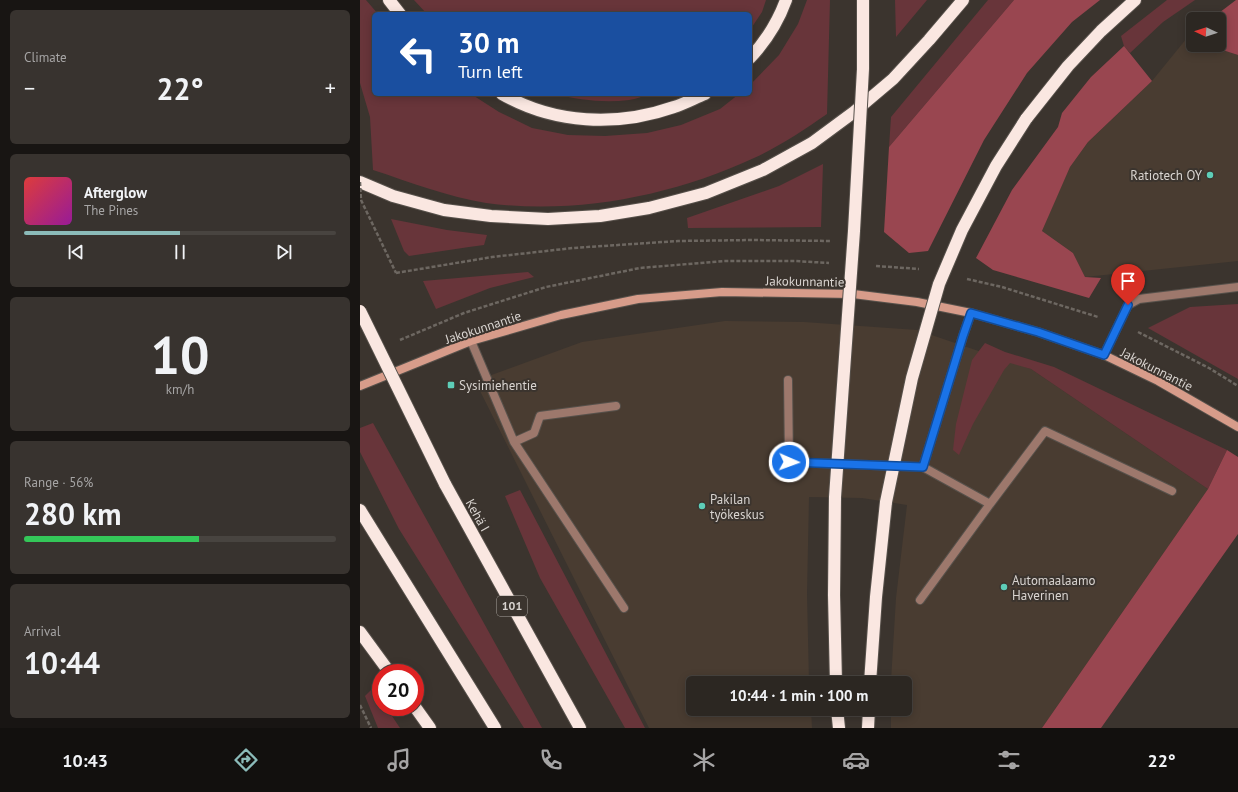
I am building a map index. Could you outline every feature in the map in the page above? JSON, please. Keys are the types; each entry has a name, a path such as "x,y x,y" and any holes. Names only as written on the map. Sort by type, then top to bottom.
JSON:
{"highway":[{"path":"389,0 398,12"},
{"path":"752,56 761,47 781,15 786,0"},
{"path":"836,676 834,595 835,498 854,231 863,77 863,0"},
{"path":"360,182 393,196 444,210 491,216 548,219 607,215 649,208 706,193 762,170 812,143 854,112 894,79 963,0"},
{"path":"870,676 876,597 886,502 912,378 939,284 962,230 996,166 1026,119 1068,66 1101,31 1135,0"},
{"path":"506,96 540,111 571,118 605,120 640,116 674,107 700,96"},
{"name":"Kehä I","path":"360,312 445,484 580,728"},
{"path":"360,510 495,728"},
{"path":"360,632 383,664"},
{"path":"421,716 430,728"},
{"path":"838,716 839,728"},
{"path":"868,728 869,716"}],"street":[{"name":"Jakokunnantie","path":"360,386 471,341 561,316 638,300 722,292 853,294 917,302 971,313 1038,332 1104,355 1158,381 1238,427"}],"lane":[{"path":"1104,355 1128,305 1139,299 1238,286"},
{"path":"923,467 971,313"},
{"path":"471,341 514,442 624,608"},
{"path":"788,380 789,462 923,467 990,504"},
{"path":"514,442 534,433 540,416 616,406"},
{"path":"920,600 1045,431 1172,491"}],"path":[{"path":"360,182 361,200 396,272 492,257 573,248 678,241 753,240 837,242"},
{"path":"360,705 370,728"}],"shaded area":[{"path":"360,0 366,0 376,12 372,12 372,96 474,96 499,112 532,128 568,135 605,136 647,133 681,125 720,109 736,96 752,96 752,83 779,55 798,24 807,0 830,0 827,114 792,138 754,158 723,171 690,183 623,199 589,204 554,206 520,206 486,203 429,189 373,170 370,117 360,83"},
{"path":"414,0 766,0 762,12 752,27 752,12 425,12"},
{"path":"895,0 927,0 896,37"},
{"path":"988,0 1014,0 889,147 891,117"},
{"path":"1014,0 1100,0 1072,22 1027,73 984,140 928,251 909,253 884,232 889,147"},
{"path":"1167,0 1195,0 1163,22 1130,53 1124,46 1121,36"},
{"path":"1238,0 1238,55 1226,51 1226,12 1220,12"},
{"path":"1186,39 1186,52 1226,51 1238,55 1238,261 1085,277 1073,253 1042,231 1070,167 1088,142 1152,81"},
{"path":"1124,46 1152,81 1088,142 1070,167 1042,231 1073,253 1085,277 1101,278 1089,298 993,270 976,258 1012,190 1058,127 1062,113 1091,77"},
{"path":"564,96 644,96 632,100 620,101 601,101"},
{"path":"823,164 821,227 688,228 687,218 779,186"},
{"path":"391,219 447,230 487,235 484,245 409,256 404,251"},
{"path":"528,272 534,277 490,288 436,309 423,281"},
{"path":"1238,304 1238,379 1148,328 1190,307"},
{"path":"725,321 804,322 917,330 1031,369 1208,489 1042,728 891,728 891,716 912,716 912,676 891,676 896,598 907,505 862,498 809,497 807,594 809,676 686,676 686,716 811,716 812,728 649,728 475,381 582,342"},
{"path":"985,343 1005,352 1054,367 1227,450 1208,489 1031,369 1010,363 1004,370 973,424 959,455 953,450 956,424 972,360"},
{"path":"373,423 542,728 524,728 399,529 360,452 360,428"},
{"path":"1227,450 1238,457 1238,534 1101,728 1042,728 1208,489"},
{"path":"520,490 645,728 625,728 540,578 505,496"},
{"path":"372,689 372,713 365,696"},
{"path":"373,716 392,716 400,728 378,728"}],"place":[{"name":"Ratiotech OY","path":"1210,175"},
{"name":"Sysimiehentie","path":"451,385"},
{"name":"Pakilan työkeskus","path":"702,506"},
{"name":"Automaalaamo Haverinen","path":"1004,587"}],"route":[{"path":"789,462 923,467 971,313 1038,332 1104,355 1128,305"}]}
